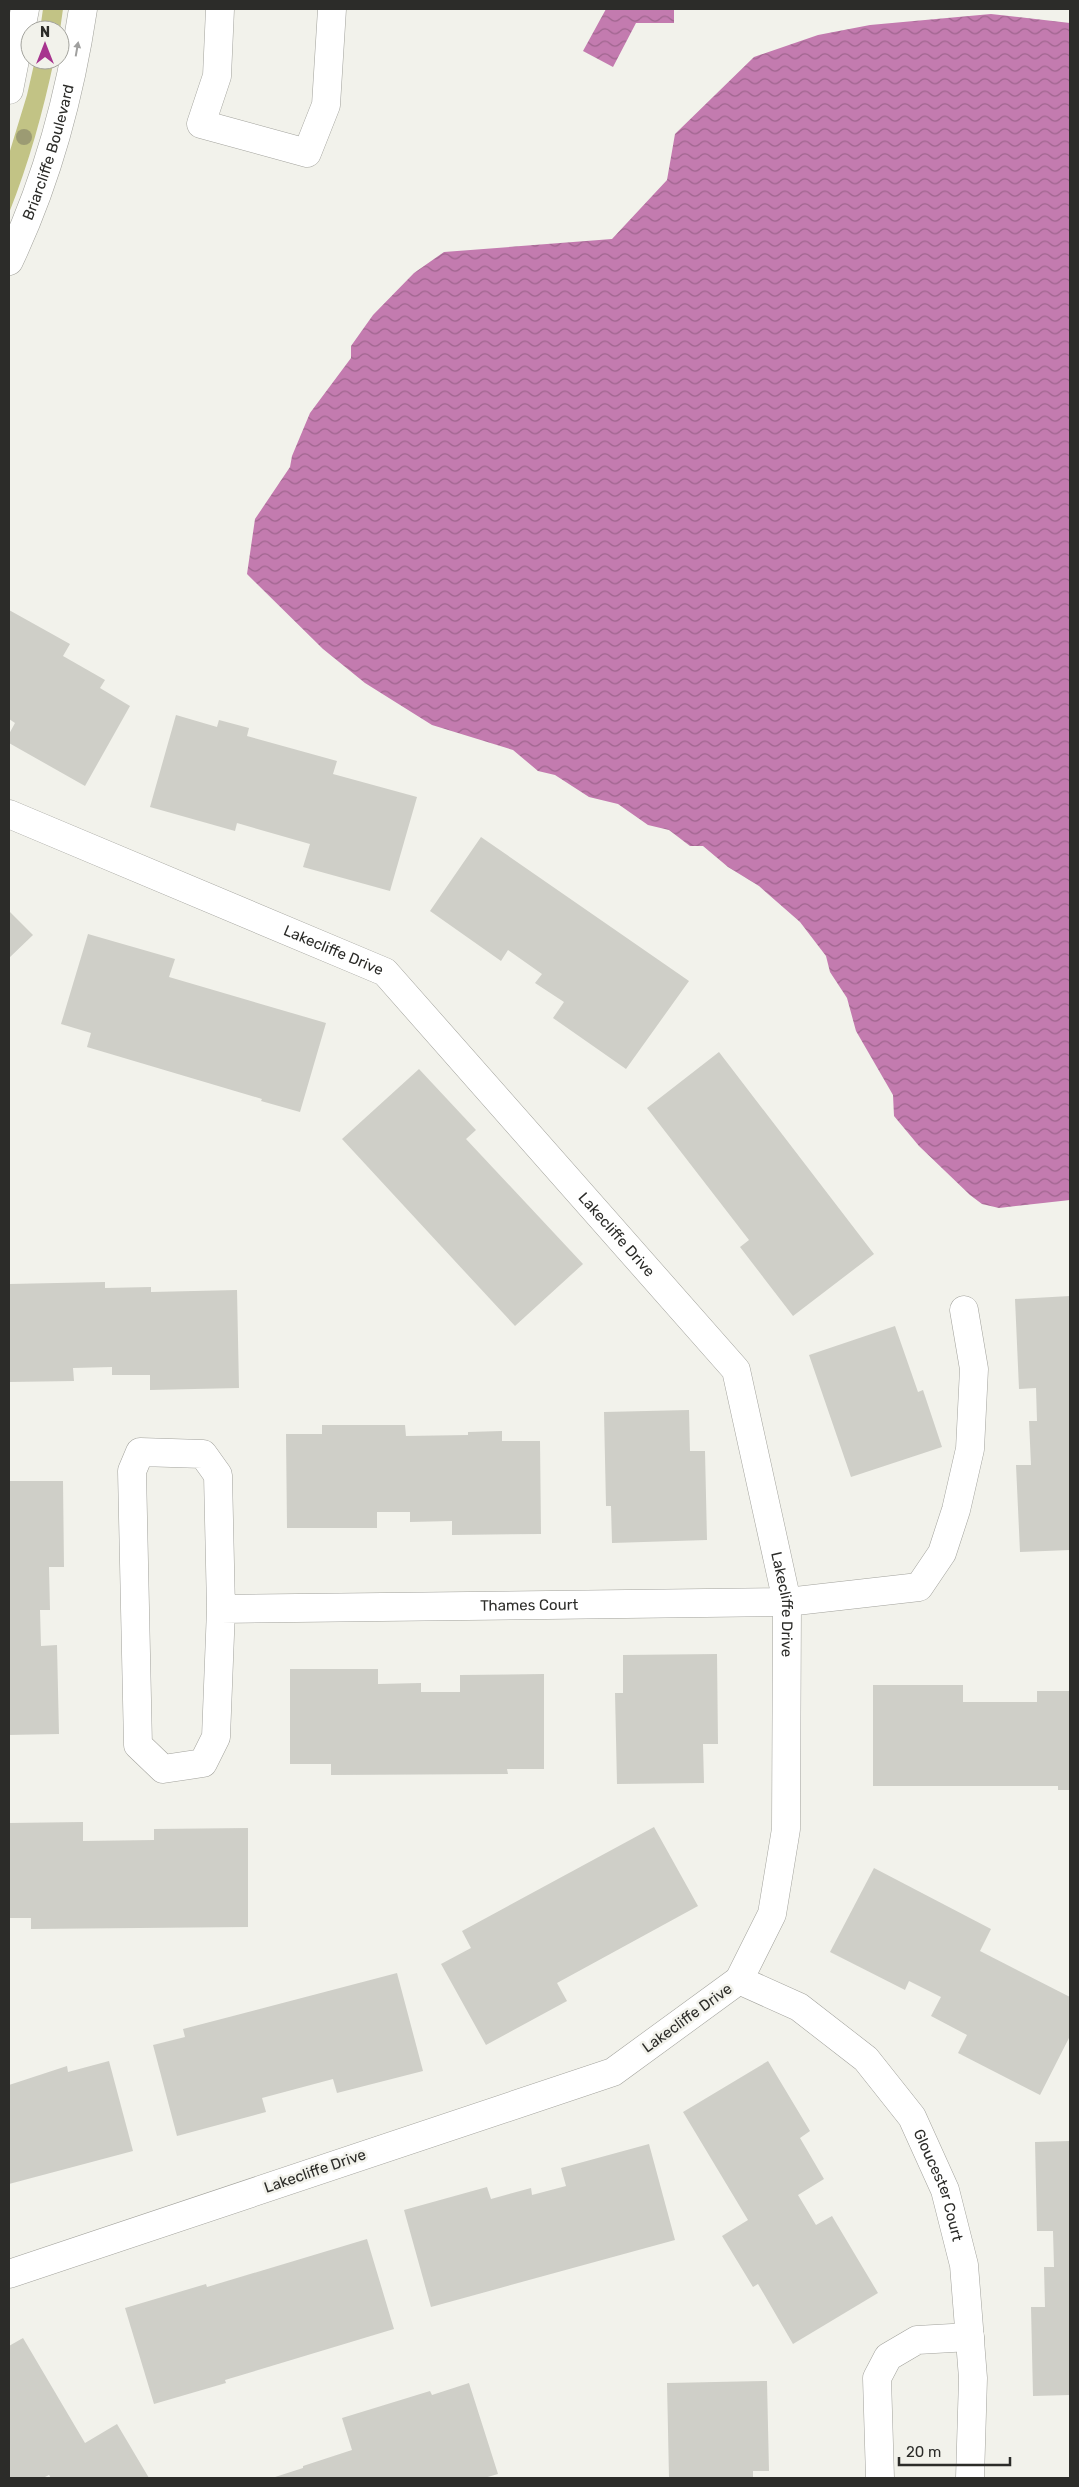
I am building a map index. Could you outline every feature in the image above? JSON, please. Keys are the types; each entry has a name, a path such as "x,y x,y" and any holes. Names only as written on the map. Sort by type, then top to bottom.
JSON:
{"street":[{"path":"9,90 25,9"},
{"name":"Briarcliffe Boulevard","path":"9,261 39,189 57,135 77,50 82,9"},
{"path":"220,9 217,76 201,124 307,153 326,105 332,9"},
{"name":"Lakecliffe Drive","path":"9,814 384,972 736,1370 787,1602 786,1829 772,1914 739,1980 613,2072 9,2274"},
{"name":"Thames Court","path":"221,1609 270,1610 787,1602 919,1587 942,1553 956,1510 970,1449 974,1369 964,1310"},
{"path":"140,1452 203,1454 218,1475 221,1609 216,1737 204,1763 163,1769 138,1745 132,1471 140,1452"},
{"name":"Gloucester Court","path":"739,1980 799,2007 866,2059 912,2117 945,2190 962,2255 973,2378 970,2478"},
{"path":"880,2478 877,2378 888,2358 917,2340 970,2337"}],"green space":[{"path":"43,9 63,9 61,20 41,20"},
{"path":"33,70 52,70 35,137 9,213 9,154"}],"water":[{"path":"606,9 674,9 674,23 636,23 613,67 583,51"},
{"path":"991,14 1070,23 1070,1200 999,1208 982,1204 970,1195 919,1146 894,1116 893,1095 856,1031 847,998 830,972 826,956 800,922 759,886 728,867 703,846 690,846 669,830 648,825 618,804 589,797 555,775 538,771 513,750 432,725 365,683 323,649 247,574 255,519 290,467 292,456 310,413 351,358 351,346 373,315 414,273 444,252 612,239 667,180 675,134 754,57 818,35 870,25"}],"building":[{"path":"9,610 70,644 63,656 105,680 100,688 130,706 85,786 9,743 9,734 15,723 9,719"},
{"path":"176,715 217,727 219,720 249,728 247,736 337,761 333,774 417,797 390,891 303,867 310,844 237,823 235,831 150,807"},
{"path":"481,837 689,981 626,1069 553,1018 564,1002 535,983 542,974 508,950 501,961 430,911"},
{"path":"9,911 33,935 9,958"},
{"path":"88,934 175,959 169,977 326,1023 300,1112 87,1047 91,1033 61,1024"},
{"path":"719,1052 874,1254 793,1316 740,1247 749,1240 647,1108"},
{"path":"419,1069 476,1130 466,1139 583,1264 515,1326 342,1139"},
{"path":"105,1282 105,1288 151,1287 151,1292 237,1290 239,1388 150,1390 150,1375 112,1375 112,1367 73,1368 74,1381 9,1382 9,1284"},
{"path":"1070,1296 1070,1550 1020,1552 1016,1465 1031,1465 1029,1421 1037,1421 1036,1388 1019,1389 1015,1299"},
{"path":"895,1326 918,1392 923,1390 942,1447 851,1477 809,1355"},
{"path":"689,1410 690,1451 705,1451 707,1540 612,1543 611,1506 606,1506 604,1412"},
{"path":"322,1425 405,1425 406,1436 468,1435 468,1432 502,1431 502,1441 540,1441 541,1534 452,1535 452,1521 410,1522 410,1512 377,1512 377,1528 287,1528 286,1434 322,1434"},
{"path":"9,1481 63,1481 64,1567 49,1567 50,1610 40,1610 41,1646 57,1645 59,1734 9,1735"},
{"path":"717,1654 718,1744 703,1744 704,1783 617,1784 615,1693 623,1693 623,1655"},
{"path":"290,1669 378,1669 378,1684 421,1683 421,1692 460,1692 460,1675 544,1674 544,1769 507,1769 508,1774 331,1775 331,1764 290,1764"},
{"path":"873,1685 963,1685 963,1702 1037,1702 1037,1691 1070,1691 1070,1790 1058,1790 1058,1786 873,1786"},
{"path":"83,1822 83,1841 154,1840 154,1829 248,1828 248,1927 31,1929 31,1918 9,1918 9,1823"},
{"path":"654,1827 698,1906 557,1983 567,2001 486,2045 441,1964 471,1948 462,1931"},
{"path":"874,1868 991,1929 980,1951 1070,1997 1070,2036 1040,2095 958,2053 967,2035 931,2016 941,1997 909,1981 905,1990 830,1952"},
{"path":"397,1973 423,2071 337,2093 333,2079 262,2098 266,2112 177,2136 153,2045 185,2037 183,2029"},
{"path":"109,2061 133,2151 9,2184 9,2085 67,2066 68,2072"},
{"path":"768,2061 810,2131 800,2138 824,2179 798,2195 816,2225 832,2216 878,2293 793,2344 758,2284 753,2287 722,2236 748,2220 683,2112"},
{"path":"1070,2141 1070,2395 1033,2396 1031,2307 1045,2307 1044,2267 1054,2267 1053,2231 1037,2231 1035,2142"},
{"path":"649,2144 675,2240 431,2307 404,2210 487,2187 491,2199 531,2188 532,2195 566,2186 561,2168"},
{"path":"367,2239 394,2329 225,2380 226,2383 154,2404 125,2308 206,2284 207,2287"},
{"path":"23,2338 85,2443 117,2424 149,2478 51,2478 49,2475 43,2478 9,2478 9,2346"},
{"path":"767,2381 769,2471 753,2471 753,2478 669,2478 667,2383"},
{"path":"469,2383 498,2474 484,2478 272,2478 352,2450 342,2418 430,2391 432,2395"}]}
